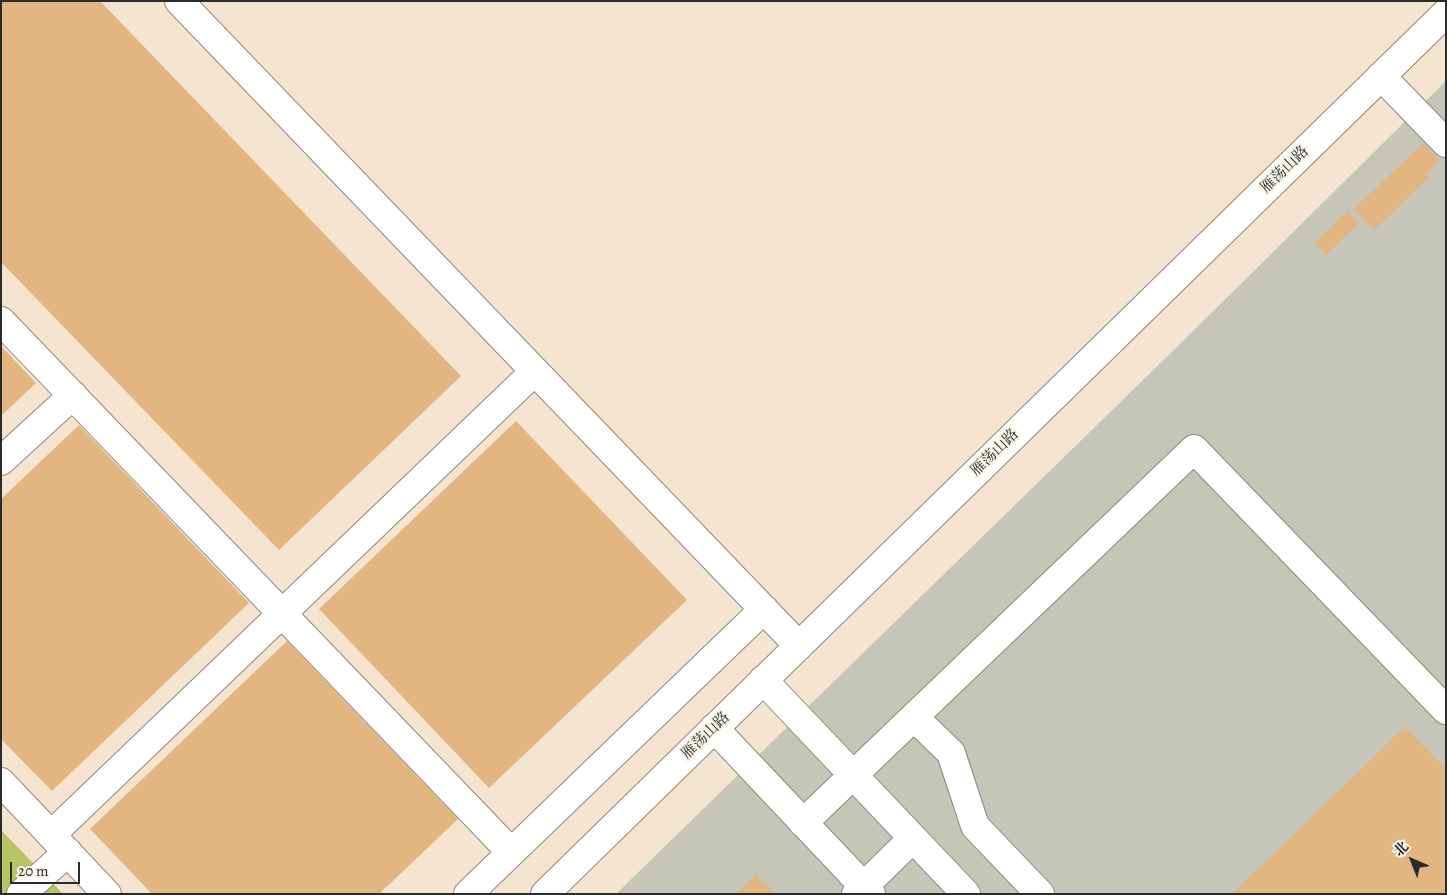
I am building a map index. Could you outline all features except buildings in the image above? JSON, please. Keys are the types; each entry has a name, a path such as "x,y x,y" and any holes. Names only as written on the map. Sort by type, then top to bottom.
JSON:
{"street":[{"path":"179,1 799,646"},
{"name":"雁荡山路","path":"545,894 1446,13"},
{"path":"1381,76 1446,143"},
{"path":"1,321 512,852"},
{"path":"21,894 60,844 282,613 535,371"},
{"path":"1,461 73,395"},
{"path":"803,823 1194,449 1446,710"},
{"path":"468,894 764,609"},
{"path":"763,680 966,894"},
{"path":"914,717 951,753 975,826 1040,894"},
{"path":"714,728 803,823 863,891 913,838"},
{"path":"1,782 107,894"}],"shaded area":[{"path":"1446,81 1446,894 616,894 1181,343"}],"green space":[{"path":"1,830 63,894 1,894"}]}
